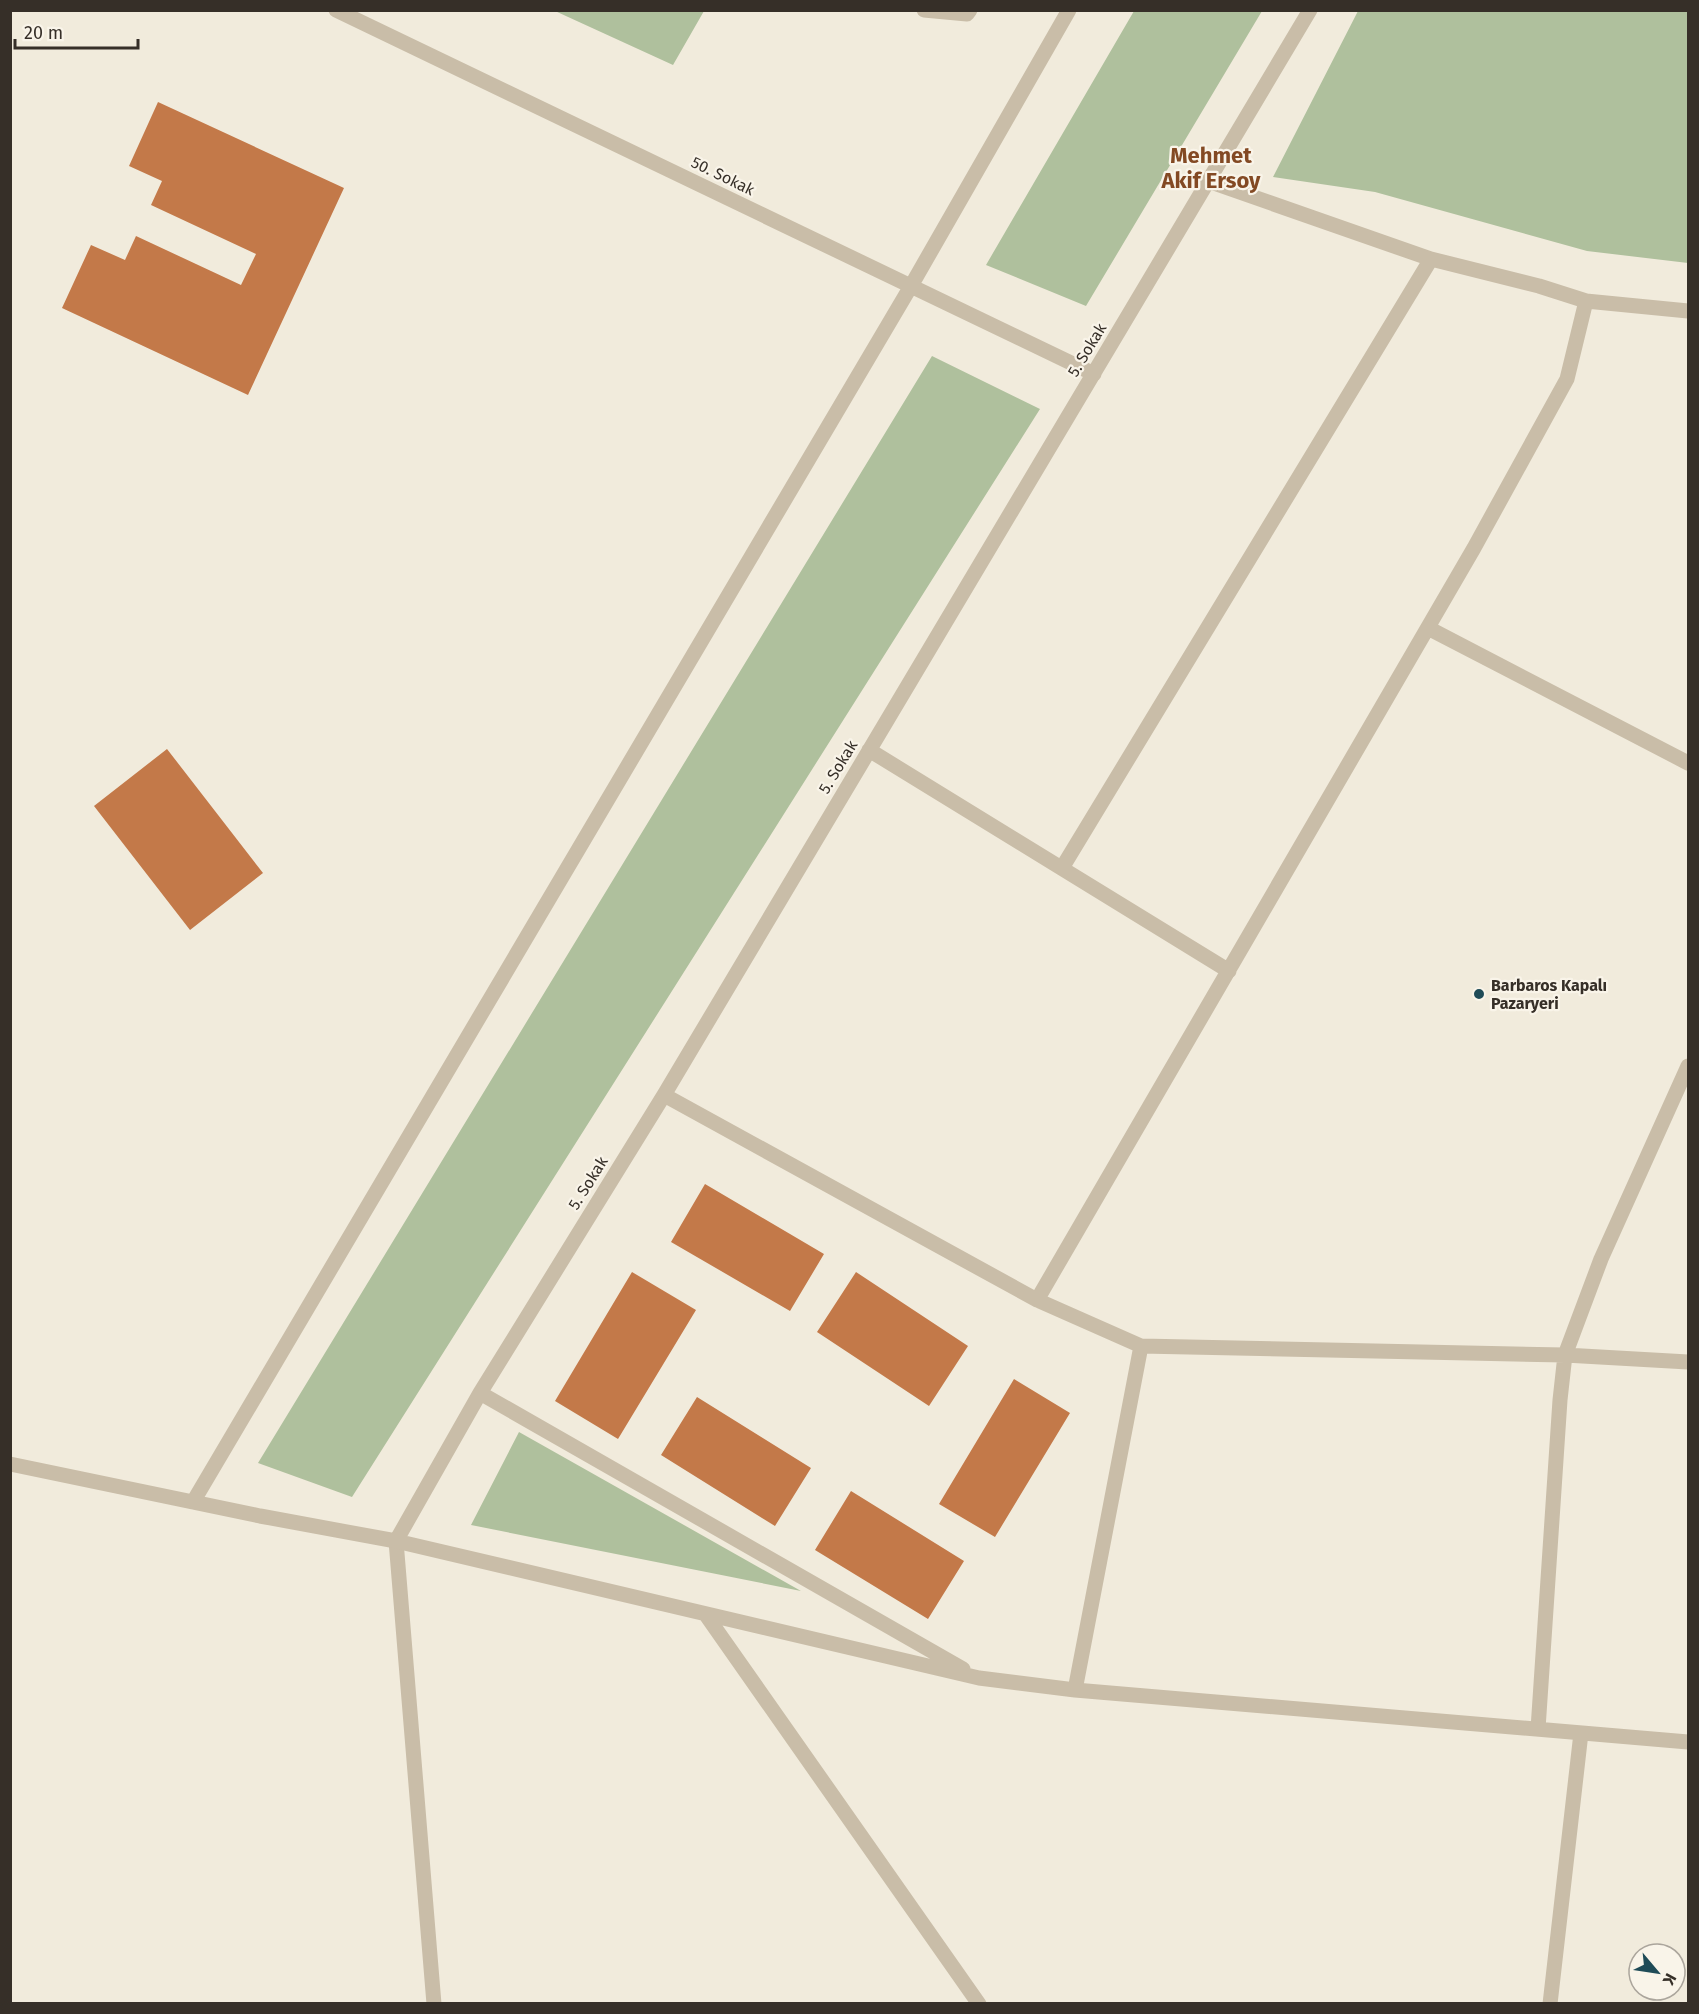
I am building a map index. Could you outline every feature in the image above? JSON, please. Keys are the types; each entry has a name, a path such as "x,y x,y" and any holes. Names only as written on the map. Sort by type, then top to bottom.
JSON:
{"street":[{"name":"50. Sokak","path":"336,10 1094,374"},
{"path":"924,10 966,14 970,10"},
{"path":"193,1502 911,286 1069,10"},
{"name":"5. Sokak","path":"396,1541 480,1393 663,1095 1310,10"},
{"path":"1208,181 1431,259 1539,286 1586,301 1689,311"},
{"path":"1062,868 1431,259"},
{"path":"1037,1300 1428,628 1567,380 1586,301"},
{"path":"1428,628 1689,764"},
{"path":"869,750 1228,970"},
{"path":"1538,1729 1559,1412 1565,1355 1601,1259 1689,1066"},
{"path":"663,1095 1037,1300 1141,1346 1565,1355 1689,1362"},
{"path":"1075,1690 1141,1346"},
{"path":"480,1393 979,1678"},
{"path":"10,1464 396,1541 979,1678 1075,1690 1689,1742"},
{"path":"396,1541 434,2004"},
{"path":"706,1615 979,2004"},
{"path":"1550,2004 1581,1733"}],"green space":[{"path":"555,11 704,11 673,65"},
{"path":"1134,11 1262,11 1086,306 986,265"},
{"path":"1358,11 1688,11 1688,263 1587,251 1375,192 1273,177"},
{"path":"932,356 1040,409 352,1497 258,1463"},
{"path":"519,1432 801,1591 471,1525"}],"building":[{"path":"158,102 344,188 248,395 62,308 91,245 125,260 136,236 241,285 256,254 151,205 162,181 129,166"},
{"path":"167,749 263,873 190,930 94,806"},
{"path":"705,1184 824,1254 790,1311 671,1242"},
{"path":"632,1272 696,1310 618,1439 555,1401"},
{"path":"856,1272 968,1346 929,1406 817,1332"},
{"path":"1014,1379 1070,1413 995,1537 939,1504"},
{"path":"697,1397 811,1468 775,1526 661,1455"},
{"path":"851,1491 964,1561 928,1619 815,1550"}],"place":[{"name":"Barbaros Kapalı Pazaryeri","path":"1479,994"}],"district":[{"name":"Mehmet Akif Ersoy","path":"1211,168"}]}
